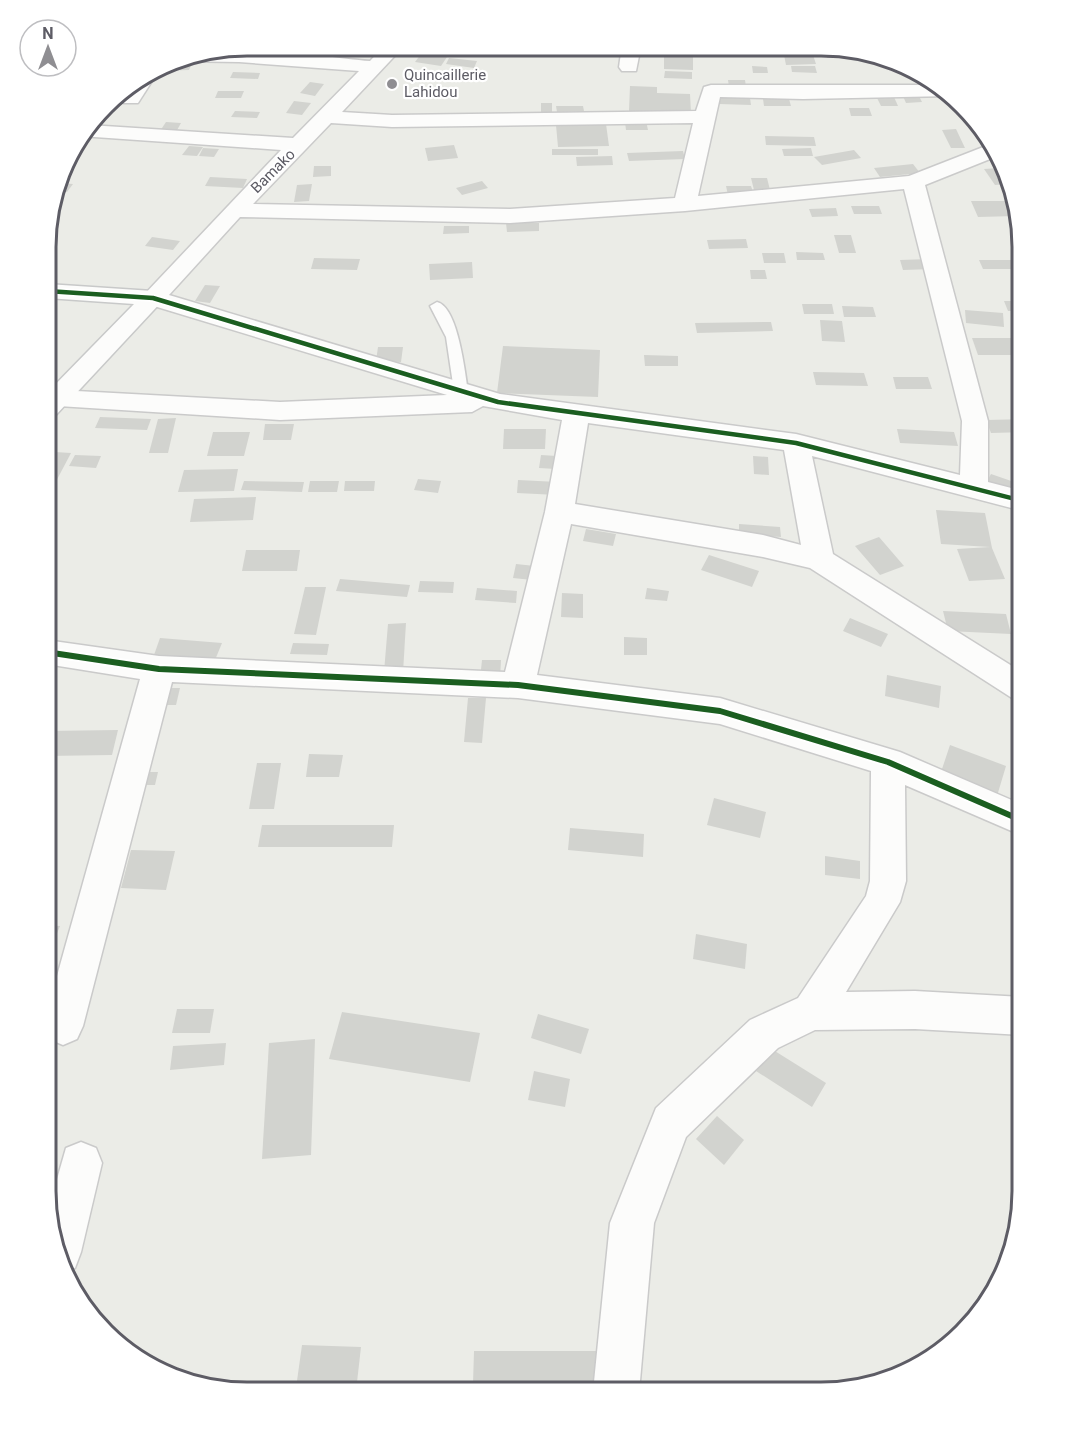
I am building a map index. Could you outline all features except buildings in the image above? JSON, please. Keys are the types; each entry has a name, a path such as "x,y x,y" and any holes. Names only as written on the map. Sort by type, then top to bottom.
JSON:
{"street":[{"path":"242,56 376,67"},
{"name":"Bamako","path":"56,392 153,298 234,210 386,56"},
{"path":"630,67 631,56"},
{"path":"685,204 708,95 711,91 803,93 932,91"},
{"path":"131,99 135,92"},
{"path":"326,117 392,121 705,117"},
{"path":"94,132 298,145"},
{"path":"234,210 510,216 685,204 913,182 988,152"},
{"path":"913,182 975,421 974,488"},
{"path":"56,292 153,298 498,402 796,443 1012,498"},
{"path":"56,392 280,411 498,402"},
{"path":"518,685 559,512 577,412"},
{"path":"796,443 819,560"},
{"path":"559,512 763,546 819,560 1012,682"},
{"path":"56,654 159,669 518,685 720,711 888,762 1012,816"},
{"path":"63,1026 159,669"},
{"path":"812,1011 882,902 888,881 888,762"},
{"path":"617,1382 632,1223 671,1123 764,1034 812,1011 915,1010 1012,1015"},
{"path":"62,1239 81,1163"}],"lane":[{"path":"436,306 453,337 461,391"}],"cycle path":[{"path":"56,292 153,298 498,402 796,443 1012,498"},
{"path":"56,654 159,669 518,685 720,711 888,762 1012,816"}],"place":[{"name":"Quincaillerie Lahidou","path":"392,84"}]}
